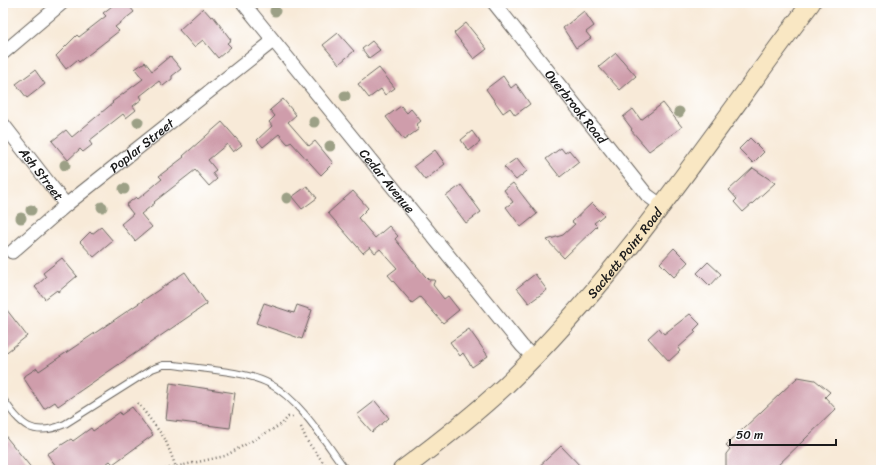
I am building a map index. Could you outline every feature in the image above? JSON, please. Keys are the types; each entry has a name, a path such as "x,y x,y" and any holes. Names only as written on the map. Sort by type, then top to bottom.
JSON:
{"street":[{"path":"3,52 62,3"},
{"name":"Cedar Avenue","path":"243,3 522,346 533,357"},
{"name":"Overbrook Road","path":"494,3 647,195 662,206"},
{"name":"Sackett Point Road","path":"402,470 480,408 533,357 606,274 662,206 811,3"},
{"name":"Poplar Street","path":"12,252 66,205 273,41"},
{"name":"Ash Street","path":"3,124 66,205"}],"lane":[{"path":"3,399 14,415 24,425 36,430 50,430 65,424 152,369 162,365 174,365 248,376 269,383 285,394 304,415 346,470"}],"path":[{"path":"138,403 165,439 176,467"},
{"path":"161,470 225,456 282,424 288,417 292,416 296,419"},
{"path":"300,426 307,441 329,470"}],"building":[{"path":"116,3 127,3 134,12 115,27 119,31 79,62 77,60 66,69 56,56 77,35 79,37 106,16 103,13"},
{"path":"203,8 211,17 213,16 231,40 227,43 231,47 218,58 203,40 194,47 179,30"},
{"path":"584,11 594,26 586,32 591,38 576,48 563,28"},
{"path":"466,23 487,49 474,59 454,33"},
{"path":"338,33 354,51 339,64 323,45"},
{"path":"372,41 380,50 369,58 362,49"},
{"path":"616,53 636,76 620,90 599,67"},
{"path":"170,56 181,69 172,76 172,79 163,86 159,81 140,96 142,99 133,106 136,110 126,118 123,114 89,141 92,145 83,152 80,149 68,160 52,141 66,130 72,137 113,103 112,102 143,79 135,69 145,62 152,71"},
{"path":"379,68 395,88 385,95 381,89 369,98 358,84"},
{"path":"35,70 45,84 27,98 16,84"},
{"path":"503,76 511,88 516,84 530,104 515,115 510,108 503,113 486,89"},
{"path":"283,99 296,115 288,122 309,146 315,141 333,163 321,175 291,142 288,144 279,134 263,147 257,140 272,126 269,122 275,116 270,110"},
{"path":"663,103 682,127 649,151 631,130 632,129 623,117 633,109 641,120"},
{"path":"401,106 407,113 411,109 421,121 416,125 419,129 404,140 386,117"},
{"path":"222,122 242,145 233,152 227,144 208,160 216,170 212,173 217,179 209,186 195,170 154,202 155,203 141,214 152,227 135,241 121,224 133,214 126,205 136,197 138,199 162,179 159,176 184,157 183,156"},
{"path":"472,131 480,142 469,151 461,140"},
{"path":"750,138 764,152 753,163 739,149"},
{"path":"561,148 565,153 569,150 579,162 560,177 546,159"},
{"path":"435,150 445,164 425,180 414,166"},
{"path":"517,158 527,171 516,180 504,167"},
{"path":"753,168 775,183 743,212 734,202 737,199 729,190"},
{"path":"513,183 537,214 521,227 506,207 513,202 504,190"},
{"path":"461,185 481,212 466,223 446,196"},
{"path":"307,186 317,198 302,209 292,197"},
{"path":"353,191 368,208 358,218 375,238 389,226 398,236 395,239 425,276 429,280 435,280 433,285 444,299 448,296 459,310 443,323 420,297 412,303 388,275 397,268 380,249 375,253 370,247 363,253 328,213"},
{"path":"592,203 604,215 594,223 597,226 564,258 547,240 563,235 575,224 572,222"},
{"path":"101,227 113,241 94,257 80,242 90,232 92,234"},
{"path":"674,248 688,262 674,277 660,263"},
{"path":"62,258 77,276 58,292 57,290 45,299 35,287 46,277 43,273"},
{"path":"708,262 721,274 710,286 697,273"},
{"path":"185,272 207,304 58,406 55,402 44,409 23,377 37,368 39,371"},
{"path":"535,274 547,290 529,303 517,288"},
{"path":"264,303 294,313 297,305 312,310 302,339 256,323"},
{"path":"3,305 27,336 3,355"},
{"path":"690,314 700,324 694,330 696,332 678,348 680,351 669,361 648,338 659,328 664,334"},
{"path":"469,329 488,356 472,367 463,353 460,356 450,342"},
{"path":"798,377 815,380 830,392 825,397 836,409 773,470 726,470 726,454 730,449 726,445"},
{"path":"170,383 235,393 230,428 166,420"},
{"path":"375,401 389,418 372,432 357,415"},
{"path":"132,407 153,435 113,464 110,461 98,470 59,470 47,454 71,439 73,441 91,428 93,431 120,412 121,415"},
{"path":"3,433 33,470 3,470"},
{"path":"561,446 584,470 535,470"}]}
